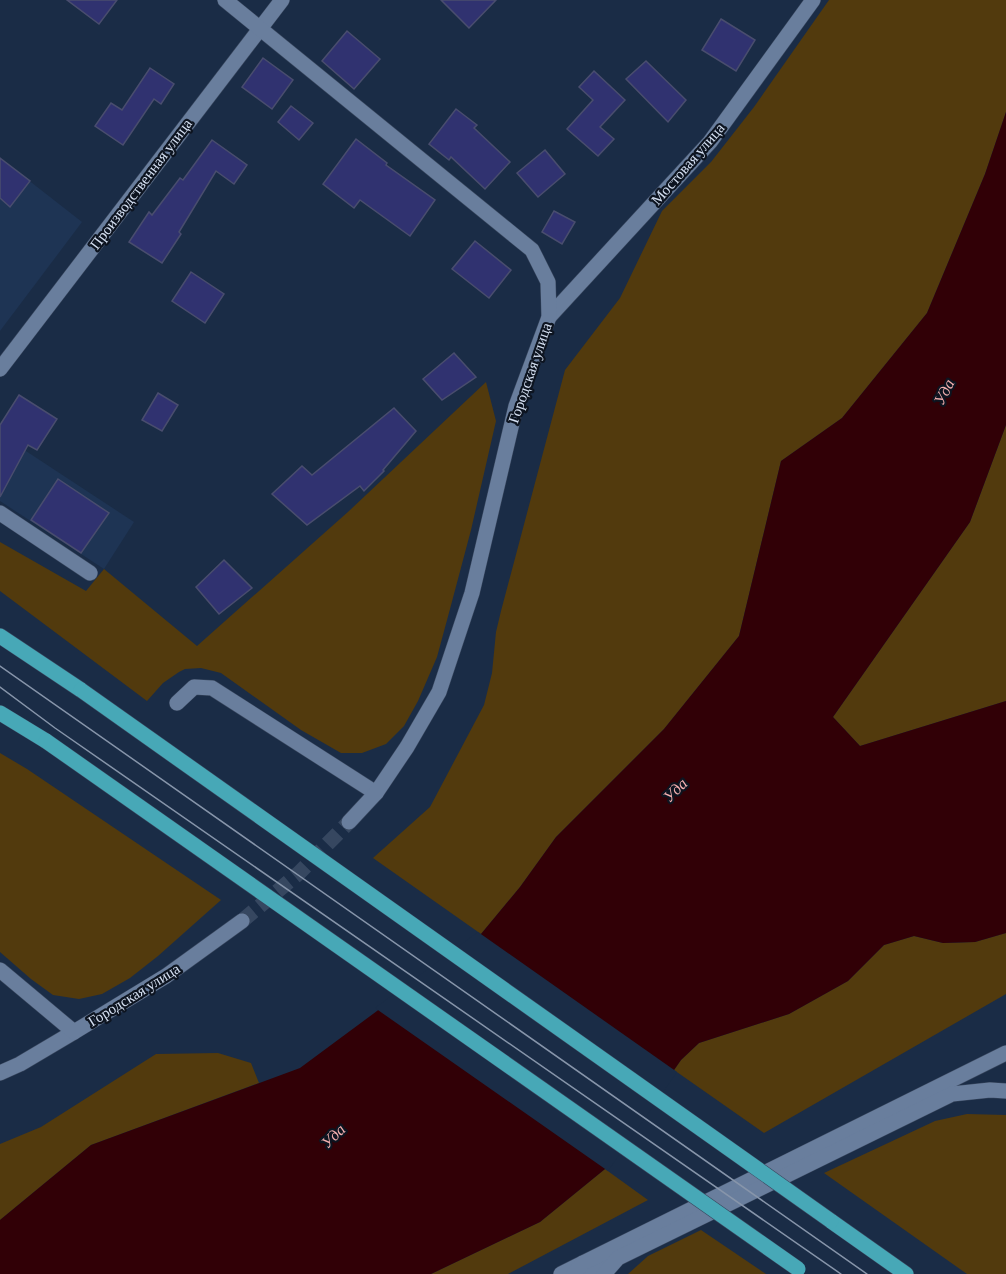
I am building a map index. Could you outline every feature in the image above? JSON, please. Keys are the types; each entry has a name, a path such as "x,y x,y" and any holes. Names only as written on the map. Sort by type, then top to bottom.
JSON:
{"main road":[{"path":"0,636 81,690 906,1274"},
{"path":"0,713 46,741 802,1272"}],"street":[{"name":"Городская улица","path":"225,0 532,249 548,282 549,316 516,406 472,593 439,692 407,747 376,793 350,822"},
{"name":"Производственная улица","path":"0,369 282,0"},
{"name":"Мостовая улица","path":"549,316 710,142 813,0"},
{"path":"0,513 90,573"},
{"path":"177,703 194,687 212,688 376,793"},
{"name":"Городская улица","path":"0,970 74,1032 166,976 242,921"},
{"path":"0,1073 20,1064 74,1032"},
{"path":"580,1270 1006,1053"},
{"path":"561,1274 618,1258 952,1094 990,1090 1006,1091"},
{"path":"604,1274 618,1258"}],"shaded area":[{"path":"829,0 1006,0 1006,112 985,174 927,313 842,418 781,461 739,636 664,729 556,837 520,887 481,934 373,858 430,807 484,705 492,673 496,632 501,611 565,370 620,298 662,211 711,162 754,107"},
{"path":"0,158 82,222 0,331"},
{"path":"486,382 496,421 471,530 437,657 418,701 404,726 386,744 362,753 341,753 301,730 221,673 201,668 185,669 179,672 163,683 147,701 0,591 0,542 86,591 104,569 197,646 349,511"},
{"path":"1006,425 1006,701 860,746 833,717 970,522"},
{"path":"0,434 134,522 104,569 0,501"},
{"path":"0,753 221,900 158,956 130,978 102,994 79,999 53,995 0,952"},
{"path":"1006,933 1006,994 764,1133 674,1070 699,1043 789,1014 848,981 884,945 914,936 943,943 975,942"},
{"path":"218,1053 251,1063 259,1083 91,1145 0,1220 0,1144 41,1127 156,1054"},
{"path":"967,1114 1006,1115 1006,1274 967,1274 824,1173 935,1121"},
{"path":"605,1169 648,1200 508,1274 431,1274 540,1222"},
{"path":"701,1230 766,1274 628,1274 648,1256"}],"water":[{"name":"Уда","path":"1006,112 1006,425 970,522 833,717 860,746 1006,701 1006,933 975,942 943,943 914,936 884,945 848,981 789,1014 699,1043 681,1060 605,1169 540,1222 431,1274 0,1274 0,1220 91,1145 300,1068 481,934 520,887 556,837 664,729 739,636 781,461 842,418 927,313 985,174"}],"pier":[{"path":"478,932 677,1072 608,1171 375,1008"}],"building":[{"path":"67,0 117,0 99,24"},
{"path":"441,0 496,0 469,28"},
{"path":"721,19 755,40 736,71 702,50"},
{"path":"347,31 380,59 354,89 322,61"},
{"path":"263,58 293,80 272,109 242,87"},
{"path":"646,61 686,100 668,122 626,79"},
{"path":"150,68 174,84 161,104 154,99 123,145 95,126 111,103 122,110"},
{"path":"594,71 625,100 600,127 614,139 598,156 567,129 593,100 579,87"},
{"path":"291,106 313,123 299,140 278,122"},
{"path":"456,109 477,125 474,128 510,162 485,189 451,157 449,160 429,144"},
{"path":"356,139 387,163 386,165 435,200 410,236 360,200 354,208 323,184"},
{"path":"212,140 247,165 234,184 216,171 162,263 129,242 149,212 152,215 180,178 183,180"},
{"path":"545,150 565,174 538,197 517,173"},
{"path":"0,158 30,181 10,207 0,198"},
{"path":"554,211 575,222 562,244 542,232"},
{"path":"475,241 511,270 489,298 452,269"},
{"path":"191,272 224,294 205,323 172,301"},
{"path":"454,353 476,377 442,400 423,379"},
{"path":"158,393 178,405 162,431 142,420"},
{"path":"19,395 57,419 37,450 28,445 0,497 0,425"},
{"path":"394,408 416,431 384,471 364,491 360,486 307,525 272,494 302,466 312,475"},
{"path":"58,479 109,513 81,553 31,520"},
{"path":"224,560 252,588 219,614 196,587"}],"tunnel":[{"path":"242,921 299,873 349,822"}],"tram line":[{"path":"0,666 867,1274"},
{"path":"0,687 55,728 841,1274"}]}
